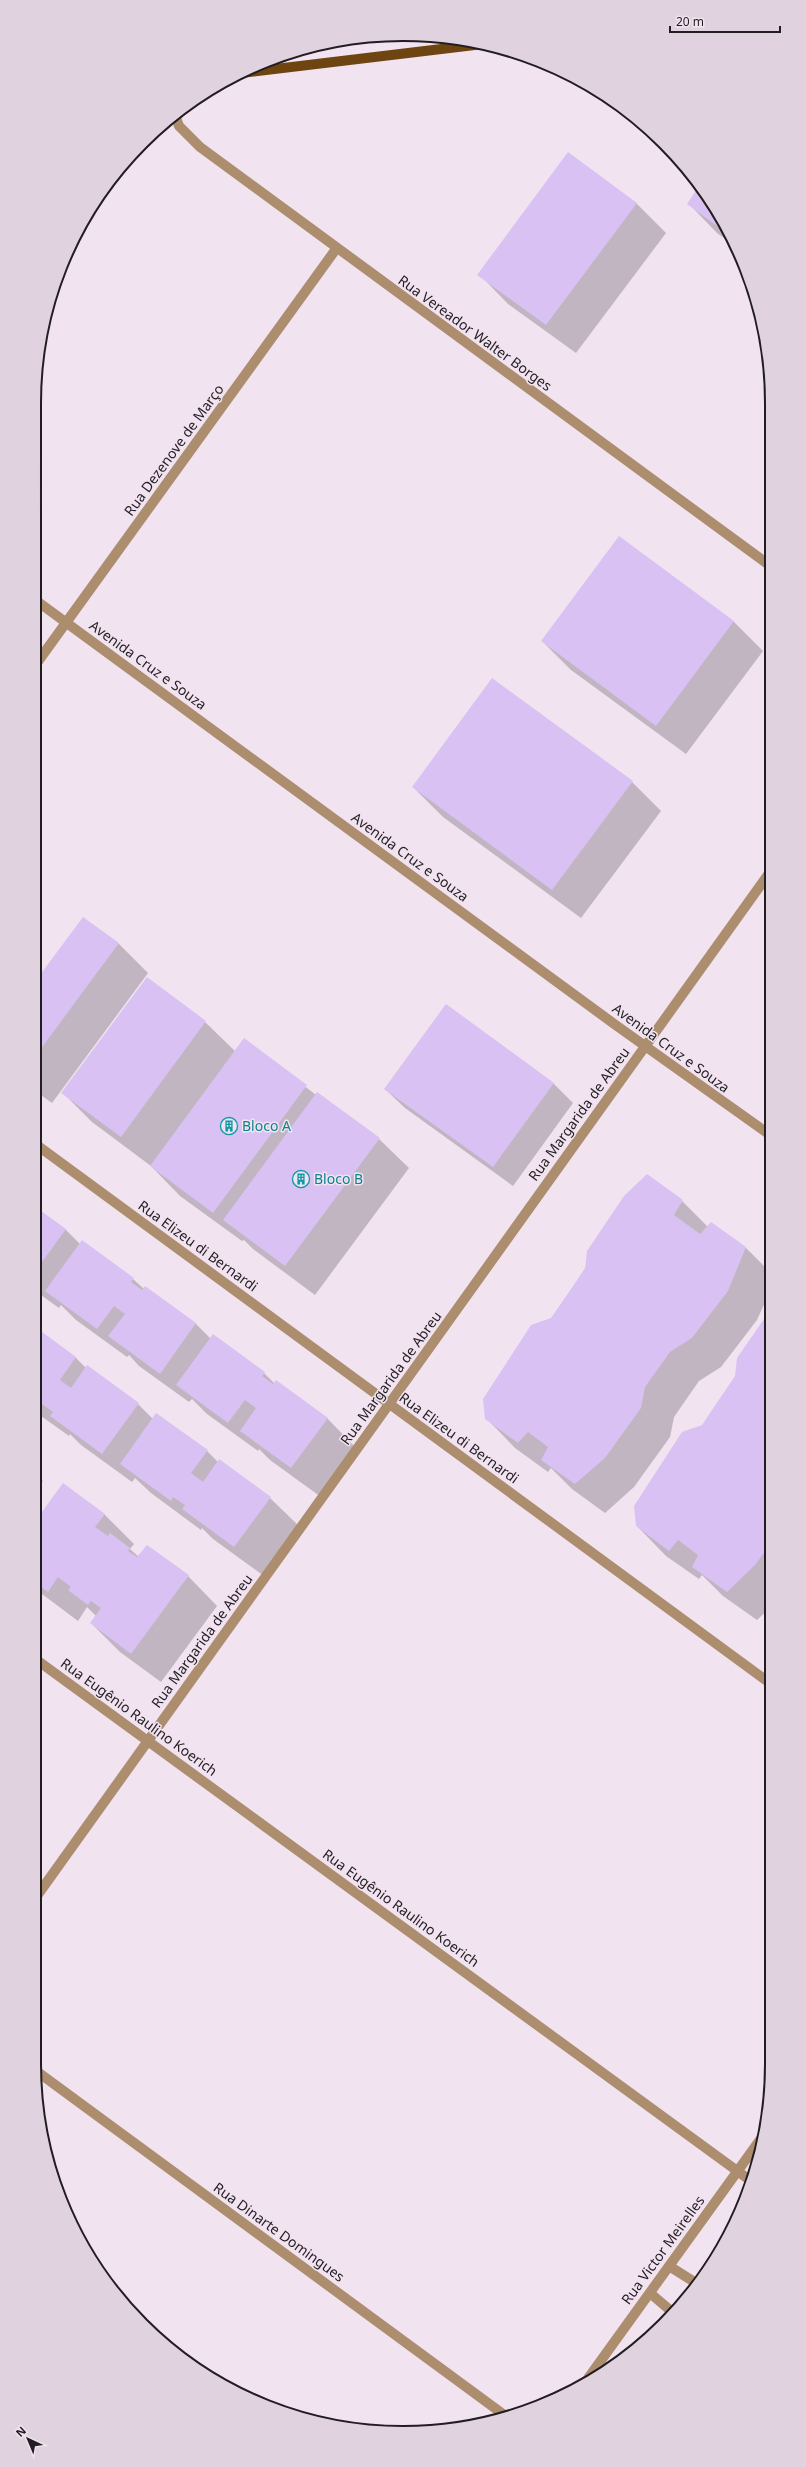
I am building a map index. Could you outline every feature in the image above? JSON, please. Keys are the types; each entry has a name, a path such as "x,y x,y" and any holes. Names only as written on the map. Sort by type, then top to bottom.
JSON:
{"main road":[{"path":"260,71 464,46"}],"street":[{"name":"Rua Vereador Walter Borges","path":"177,121 179,126 200,147 336,249 765,562"},
{"name":"Rua Dezenove de Março","path":"41,657 336,249"},
{"name":"Avenida Cruz e Souza","path":"41,604 645,1046 765,1131"},
{"name":"Rua Margarida de Abreu","path":"41,1890 765,879"},
{"name":"Rua Elizeu di Bernardi","path":"41,1147 765,1680"},
{"name":"Rua Eugênio Raulino Koerich","path":"41,1663 747,2177"},
{"name":"Rua Dinarte Domingues","path":"41,2075 501,2413"},
{"name":"Rua Victor Meirelles","path":"592,2373 756,2146"},
{"path":"669,2266 692,2281"},
{"path":"650,2294 669,2309"}],"building":[{"path":"568,152 637,203 546,325 477,275"},
{"path":"696,191 720,228 687,204"},
{"path":"619,536 734,621 656,726 541,641"},
{"path":"492,678 633,781 552,890 412,787"},
{"path":"83,917 119,943 41,1049 41,974"},
{"path":"147,977 206,1021 121,1137 61,1093"},
{"path":"446,1004 554,1083 493,1167 384,1089"},
{"name":"Bloco A","path":"244,1038 307,1085 213,1213 150,1166"},
{"name":"Bloco B","path":"317,1092 380,1138 285,1266 223,1220"},
{"path":"647,1174 683,1200 674,1215 700,1234 711,1222 746,1247 728,1291 692,1338 670,1352 645,1387 641,1408 605,1458 575,1484 541,1460 548,1447 528,1432 518,1443 485,1419 483,1399 531,1325 551,1318 585,1269 587,1251 624,1196"},
{"path":"41,1211 66,1229 41,1263"},
{"path":"82,1240 134,1278 131,1282 142,1290 145,1286 196,1323 160,1374 108,1336 125,1314 114,1306 97,1329 45,1291"},
{"path":"765,1318 765,1551 755,1565 727,1592 692,1567 698,1555 678,1540 669,1551 636,1526 634,1506 682,1432 702,1425 735,1376 737,1358"},
{"path":"41,1331 76,1357 60,1380 71,1388 87,1365 139,1403 102,1454 50,1416 53,1412 42,1404 41,1405"},
{"path":"213,1334 265,1372 262,1376 273,1384 276,1380 328,1418 291,1468 240,1431 256,1408 245,1400 228,1423 176,1385"},
{"path":"156,1413 208,1450 191,1473 203,1482 219,1459 271,1497 234,1547 182,1509 185,1505 173,1497 171,1501 120,1464"},
{"path":"63,1483 105,1514 95,1527 108,1536 110,1533 130,1548 128,1551 137,1557 147,1545 189,1575 131,1654 90,1623 101,1608 91,1601 88,1605 68,1590 71,1587 58,1577 48,1592 41,1587 41,1513"}],"place":[{"name":"Bloco A","path":"229,1126"},
{"name":"Bloco B","path":"301,1179"}]}
